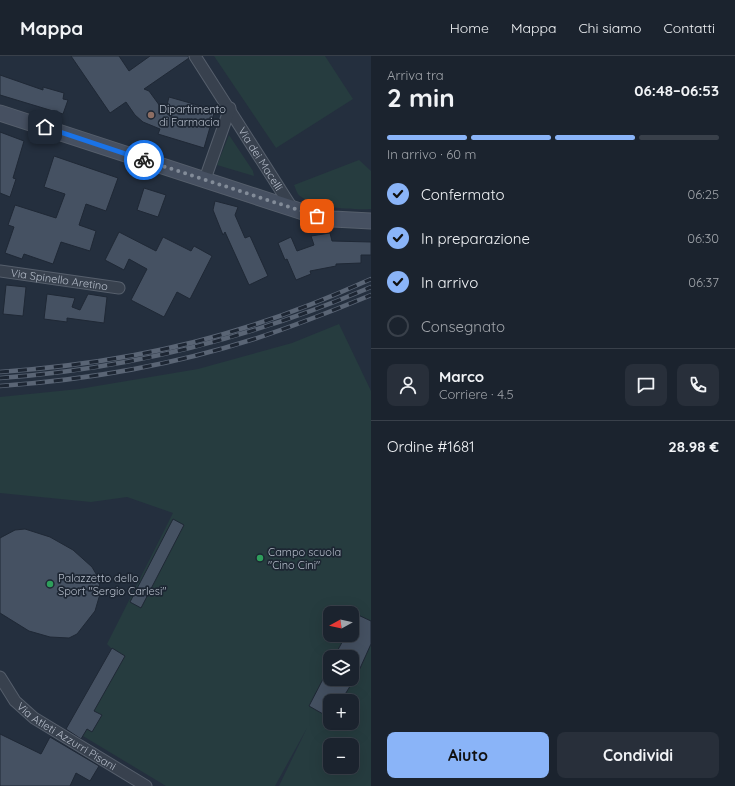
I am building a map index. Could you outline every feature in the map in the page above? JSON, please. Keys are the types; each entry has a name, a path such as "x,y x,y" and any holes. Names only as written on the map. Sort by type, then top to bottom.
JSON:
{"main road":[{"path":"0,113 292,208 333,219 371,221"}],"street":[{"name":"Via dei Macelli","path":"195,56 230,108 292,208"},
{"name":"Via dei Macelli","path":"205,179 230,108"},
{"name":"Via Spinello Aretino","path":"0,271 119,288"},
{"name":"Via Atleti Azzurri Pisani","path":"0,677 16,701 34,718 145,785"}],"green space":[{"path":"214,56 325,56 353,99 276,148"},
{"path":"229,135 253,171 254,176 217,165"},
{"path":"359,160 371,171 371,209 324,206 306,200 297,193 294,185"},
{"name":"Campo scuola \"Cino Cini\"","path":"339,324 371,391 371,786 279,786 307,728 275,786 166,786 68,727 112,649 107,644 173,513 127,497 91,502 0,493 0,397 79,389 198,369 292,343"}],"building":[{"name":"Dipartimento di Farmacia","path":"71,56 119,56 129,71 150,56 188,56 189,58 144,89 149,91 165,113 169,97 215,110 204,148 158,134 160,129 143,122 135,115 126,102 110,113"},
{"path":"0,75 43,90 43,87 64,93 63,99 68,100 63,114 0,95"},
{"path":"0,132 24,141 13,178 16,179 10,197 0,193"},
{"path":"54,156 118,178 106,211 86,204 79,225 96,231 90,251 61,242 53,264 24,254 22,259 5,253 14,227 8,225 15,205 56,218 65,194 44,187"},
{"path":"144,188 166,195 158,217 137,210"},
{"path":"215,201 238,207 235,215 245,238 250,236 268,276 249,285 225,232 223,235 213,210"},
{"path":"119,232 156,251 163,237 191,251 194,246 212,256 190,299 177,292 164,317 131,300 147,269 129,259 124,270 105,260"},
{"path":"330,233 332,241 371,242 371,255 361,255 361,263 336,264 336,266 310,271 311,274 296,280 278,243 291,237 297,251 314,245 311,236"},
{"path":"6,285 26,287 23,316 3,314"},
{"path":"47,294 75,298 72,307 80,310 88,294 107,297 104,323 67,318 67,322 44,319"},
{"path":"173,519 184,525 141,608 130,602"},
{"name":"Palazzetto dello Sport \"Sergio Carlesi\"","path":"25,529 50,537 73,550 92,567 99,579 100,594 95,611 77,634 69,638 50,637 29,631 0,613 0,538 15,530"},
{"path":"359,615 371,621 371,644 359,671 359,650 338,650 342,642 359,642"},
{"path":"112,648 125,656 94,711 102,715 92,732 87,729 81,739 66,729"},
{"path":"323,679 323,686 350,686 345,694 323,694 323,714 309,706"},
{"path":"0,734 41,754 50,737 99,766 90,781 76,773 70,786 0,786"}],"railway":[{"path":"0,372 95,362 189,343 281,316 371,279"},
{"path":"0,378 48,374 96,367 143,359 189,348 235,336 281,321 371,287"},
{"path":"0,386 64,380 160,364 254,339 371,295"}],"way so far":[{"path":"144,160 317,216"}],"place":[{"name":"Dipartimento di Farmacia","path":"151,115"},
{"name":"Campo scuola \"Cino Cini\"","path":"260,558"},
{"name":"Palazzetto dello Sport \"Sergio Carlesi\"","path":"50,584"}],"route":[{"path":"45,127 144,160"}]}
